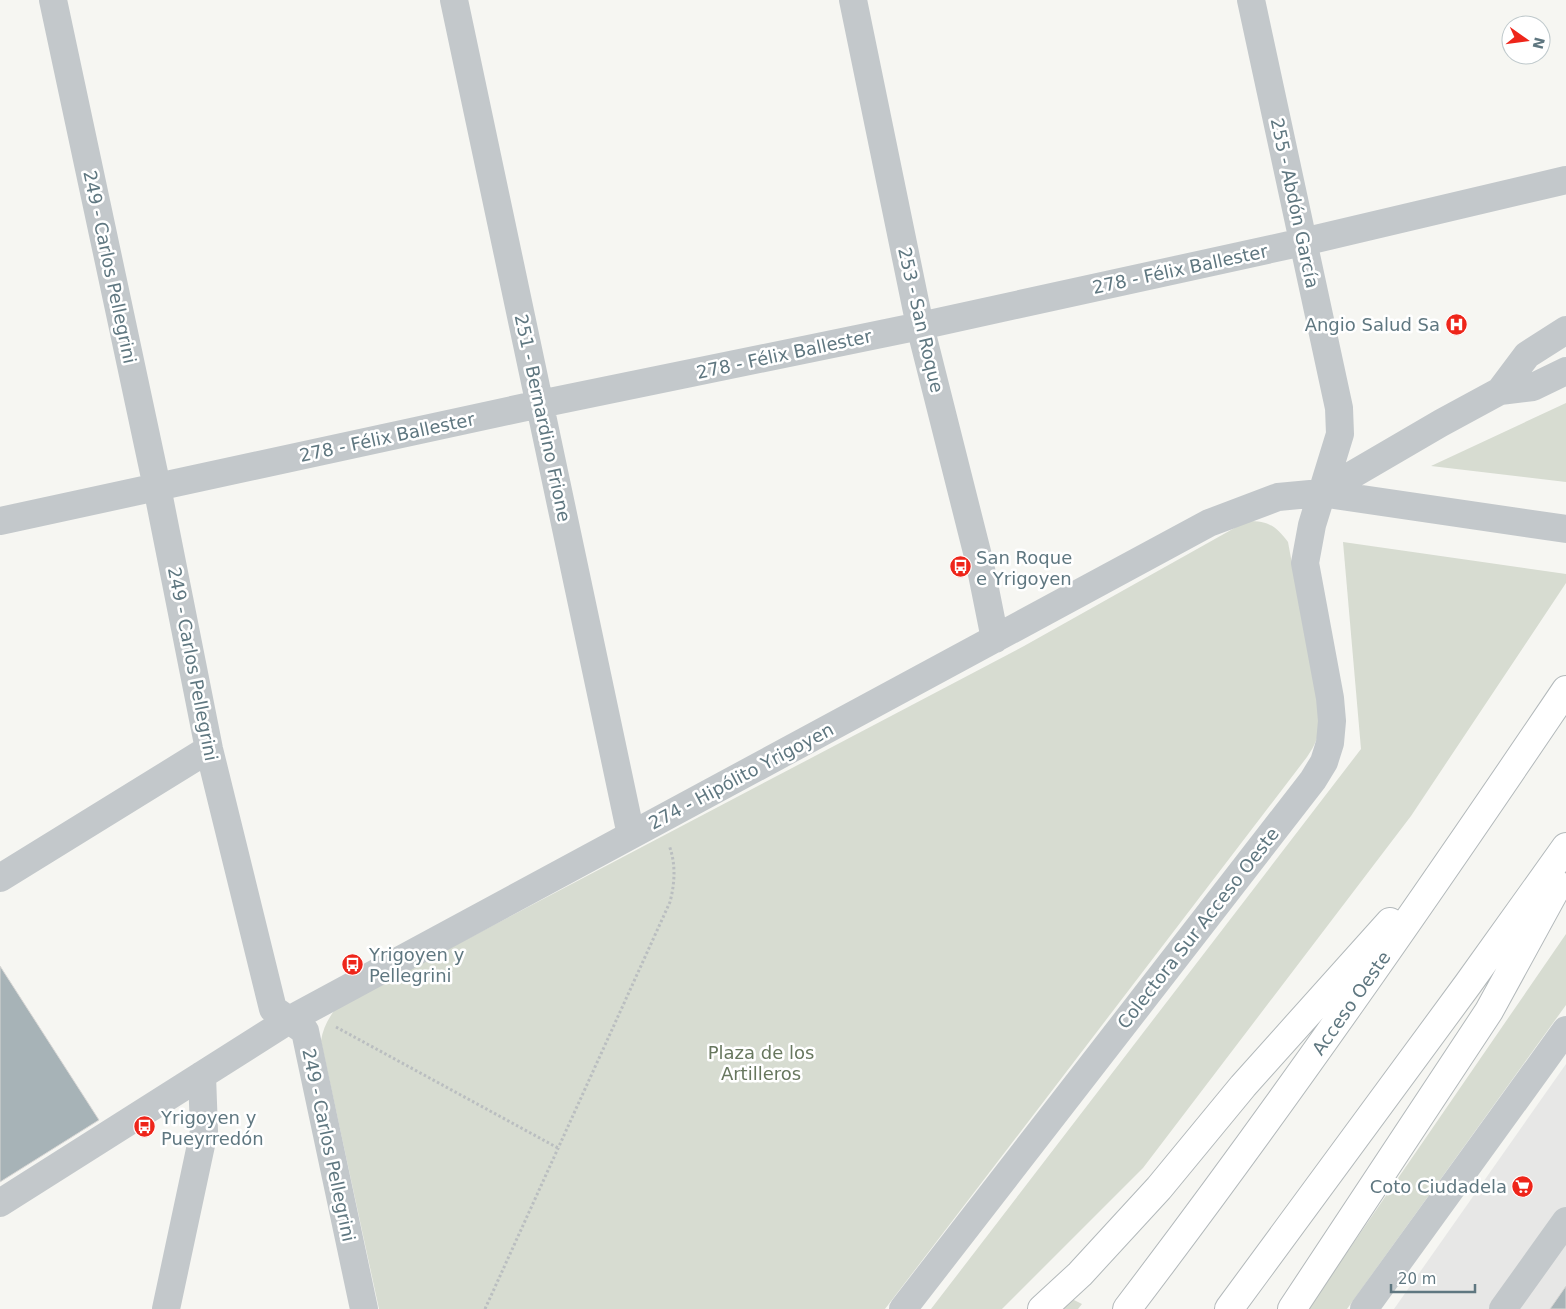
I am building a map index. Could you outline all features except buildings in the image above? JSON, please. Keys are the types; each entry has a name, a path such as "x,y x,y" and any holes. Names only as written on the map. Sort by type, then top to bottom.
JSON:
{"highway":[{"name":"Acceso Oeste","path":"1127,1309 1197,1217 1336,1025 1566,690"},
{"path":"1042,1309 1080,1274 1159,1188 1243,1086 1469,833"},
{"path":"1230,1309 1440,1024 1566,847"},
{"path":"1292,1309 1489,1011 1566,869"}],"street":[{"name":"249 - Carlos Pellegrini","path":"53,0 158,486 209,748 272,1009 305,1031 364,1309"},
{"name":"251 - Bernardino Frione","path":"454,0 631,835"},
{"name":"253 - San Roque","path":"852,0 920,326 980,564 995,639"},
{"name":"255 - Abdón García","path":"1251,0 1339,408 1340,434 1321,493"},
{"name":"278 - Félix Ballester","path":"0,521 540,404 920,326 1303,242 1566,180"},
{"name":"274 - Hipólito Yrigoyen","path":"1500,392 1527,355 1566,330"},
{"name":"274 - Hipólito Yrigoyen","path":"0,1204 289,1020 1209,523 1278,497 1321,493 1440,423 1500,392 1533,388 1566,370"},
{"path":"1321,493 1566,529"},
{"name":"Colectora Sur Acceso Oeste","path":"903,1309 1301,795 1324,762 1331,736 1330,698 1305,562 1312,525 1321,493"},
{"path":"0,878 209,748"},
{"path":"1364,1309 1566,1030"},
{"path":"166,1309 204,1131 202,1075"},
{"path":"1503,1309 1566,1222"}],"path":[{"path":"485,1309 670,902 674,885 674,868 672,853 667,840"},
{"path":"335,1027 558,1148"}],"shaded area":[{"name":"Coto Ciudadela","path":"1566,1064 1566,1309 1394,1309"}],"green space":[{"path":"1566,403 1566,482 1431,466"},
{"name":"Plaza de los Artilleros","path":"1247,521 1270,525 1288,542 1320,716 1319,733 1315,743 1307,757 885,1309 379,1309 321,1041 326,1024 336,1008 1024,646"},
{"path":"1343,542 1566,574 1566,583 1411,816 1143,1168 1002,1309 931,1309 1361,749"},
{"path":"1566,934 1566,1005 1347,1309 1308,1309"},
{"path":"1072,1299 1082,1304 1078,1309 1061,1309"}],"place":[{"name":"Angio Salud Sa","path":"1456,324"},
{"name":"San Roque e Yrigoyen","path":"960,567"},
{"name":"Yrigoyen y Pellegrini","path":"353,964"},
{"name":"Yrigoyen y Pueyrredón","path":"145,1127"},
{"name":"Coto Ciudadela","path":"1523,1186"}]}
